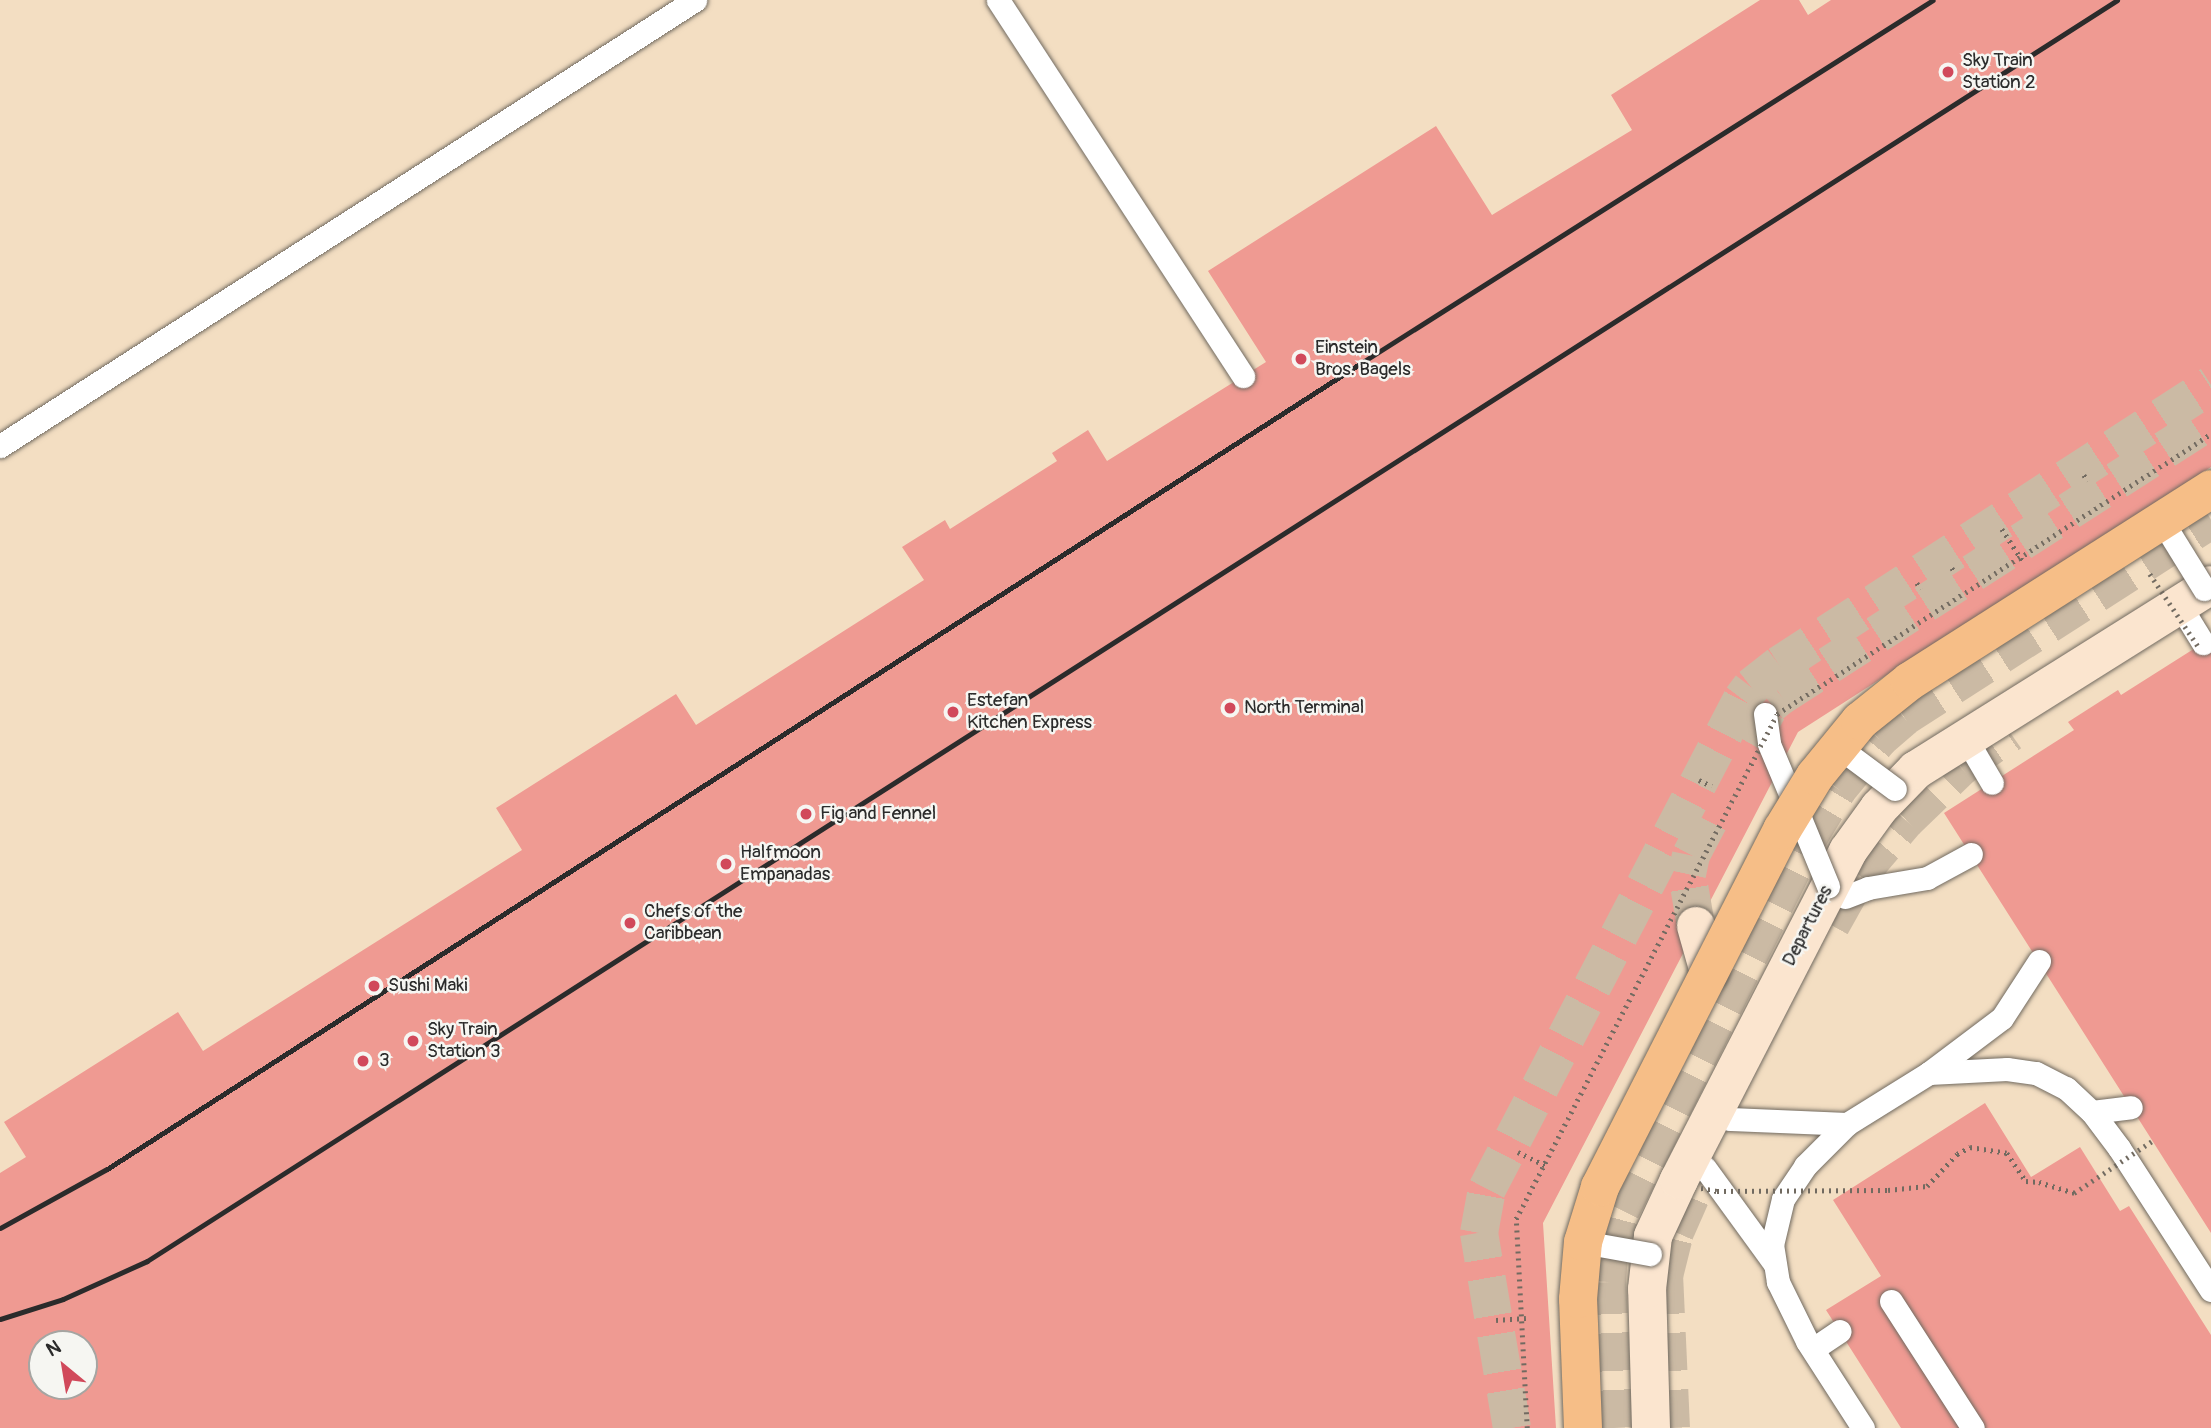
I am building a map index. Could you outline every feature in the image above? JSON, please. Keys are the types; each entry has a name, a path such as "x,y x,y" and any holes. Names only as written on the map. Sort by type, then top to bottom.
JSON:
{"main road":[{"path":"1583,1428 1578,1328 1583,1242 1604,1177 1795,806 1837,746 1860,721 1910,681 2211,489"},
{"name":"Departures","path":"1651,1428 1647,1312 1653,1236 1679,1180 1837,892 1863,828 1895,789 1916,770 2198,592"},
{"path":"1696,926 1709,972"}],"lane":[{"path":"0,446 695,0"},
{"path":"998,0 1243,376"},
{"path":"2162,521 2198,592 2203,643"},
{"path":"1765,714 1769,744 1795,806 1837,892 1927,878 1970,854"},
{"path":"1965,737 1992,783"},
{"path":"1837,746 1895,789"},
{"path":"1863,1428 1784,1298 1774,1264 1775,1224 1783,1199 1805,1166 1847,1124 1929,1073 2002,1018 2039,961"},
{"path":"1929,1073 2007,1069 2036,1073 2066,1088 2092,1112 2119,1148 2211,1290"},
{"path":"2092,1112 2131,1107"},
{"path":"1730,1119 1847,1124"},
{"path":"1703,1178 1774,1264"},
{"path":"1583,1242 1650,1254"},
{"path":"1891,1300 1973,1428"},
{"path":"1813,1349 1840,1331"}],"path":[{"path":"2084,475 2088,481"},
{"path":"1917,583 1920,589"},
{"path":"1699,779 1712,786"},
{"path":"1703,1178 1717,1191 1888,1190 1927,1186 1956,1154 1970,1147 2007,1153 2026,1181 2039,1182 2074,1194 2152,1141"},
{"path":"1518,1152 1549,1167"},
{"path":"1496,1320 1526,1318"}],"building":[{"name":"North Terminal","path":"1760,0 1799,0 1808,15 1831,0 2211,0 2211,467 1798,732 1543,1223 1556,1428 0,1428 0,1173 26,1157 4,1122 178,1012 203,1051 522,850 496,808 676,694 696,725 924,580 902,547 945,520 950,529 1057,461 1052,453 1088,430 1107,461 1266,362 1208,271 1436,126 1492,215 1632,130 1611,95"},
{"path":"2211,638 2211,1233 1944,813 2074,730 2068,722 2118,690 2121,695"},
{"path":"1985,1103 2031,1177 2080,1147 2120,1211 2129,1206 2211,1335 2211,1428 1901,1428 1826,1310 1881,1276 1833,1200"}],"tunnel":[{"path":"1512,1428 1479,1233 1487,1189 1742,699 1751,687 1779,665 2211,385"},
{"path":"1749,743 1771,704 1781,696 2211,420"},
{"path":"1614,1428 1607,1282 1609,1256 1621,1210 1806,842 1838,789 1879,739 1904,717 2211,520"},
{"path":"1831,925 1859,875 1906,820 1961,767 2010,733"},
{"path":"1696,926 1687,874 1691,855 1715,809"},
{"path":"1671,1428 1664,1276 1675,1232 1694,1189"}],"railway":[{"path":"0,1228 107,1169 1361,363 1933,0"},
{"path":"0,1319 63,1299 147,1261 2117,0"}],"place":[{"name":"Sky Train Station 2","path":"1948,72"},
{"name":"Einstein Bros. Bagels","path":"1301,359"},
{"name":"North Terminal","path":"1230,708"},
{"name":"Estefan Kitchen Express","path":"953,712"},
{"name":"Fig and Fennel","path":"806,814"},
{"name":"Halfmoon Empanadas","path":"726,864"},
{"name":"Chefs of the Caribbean","path":"630,923"},
{"name":"Sushi Maki","path":"374,986"},
{"name":"Sky Train Station 3","path":"413,1041"},
{"name":"3","path":"363,1061"}]}
